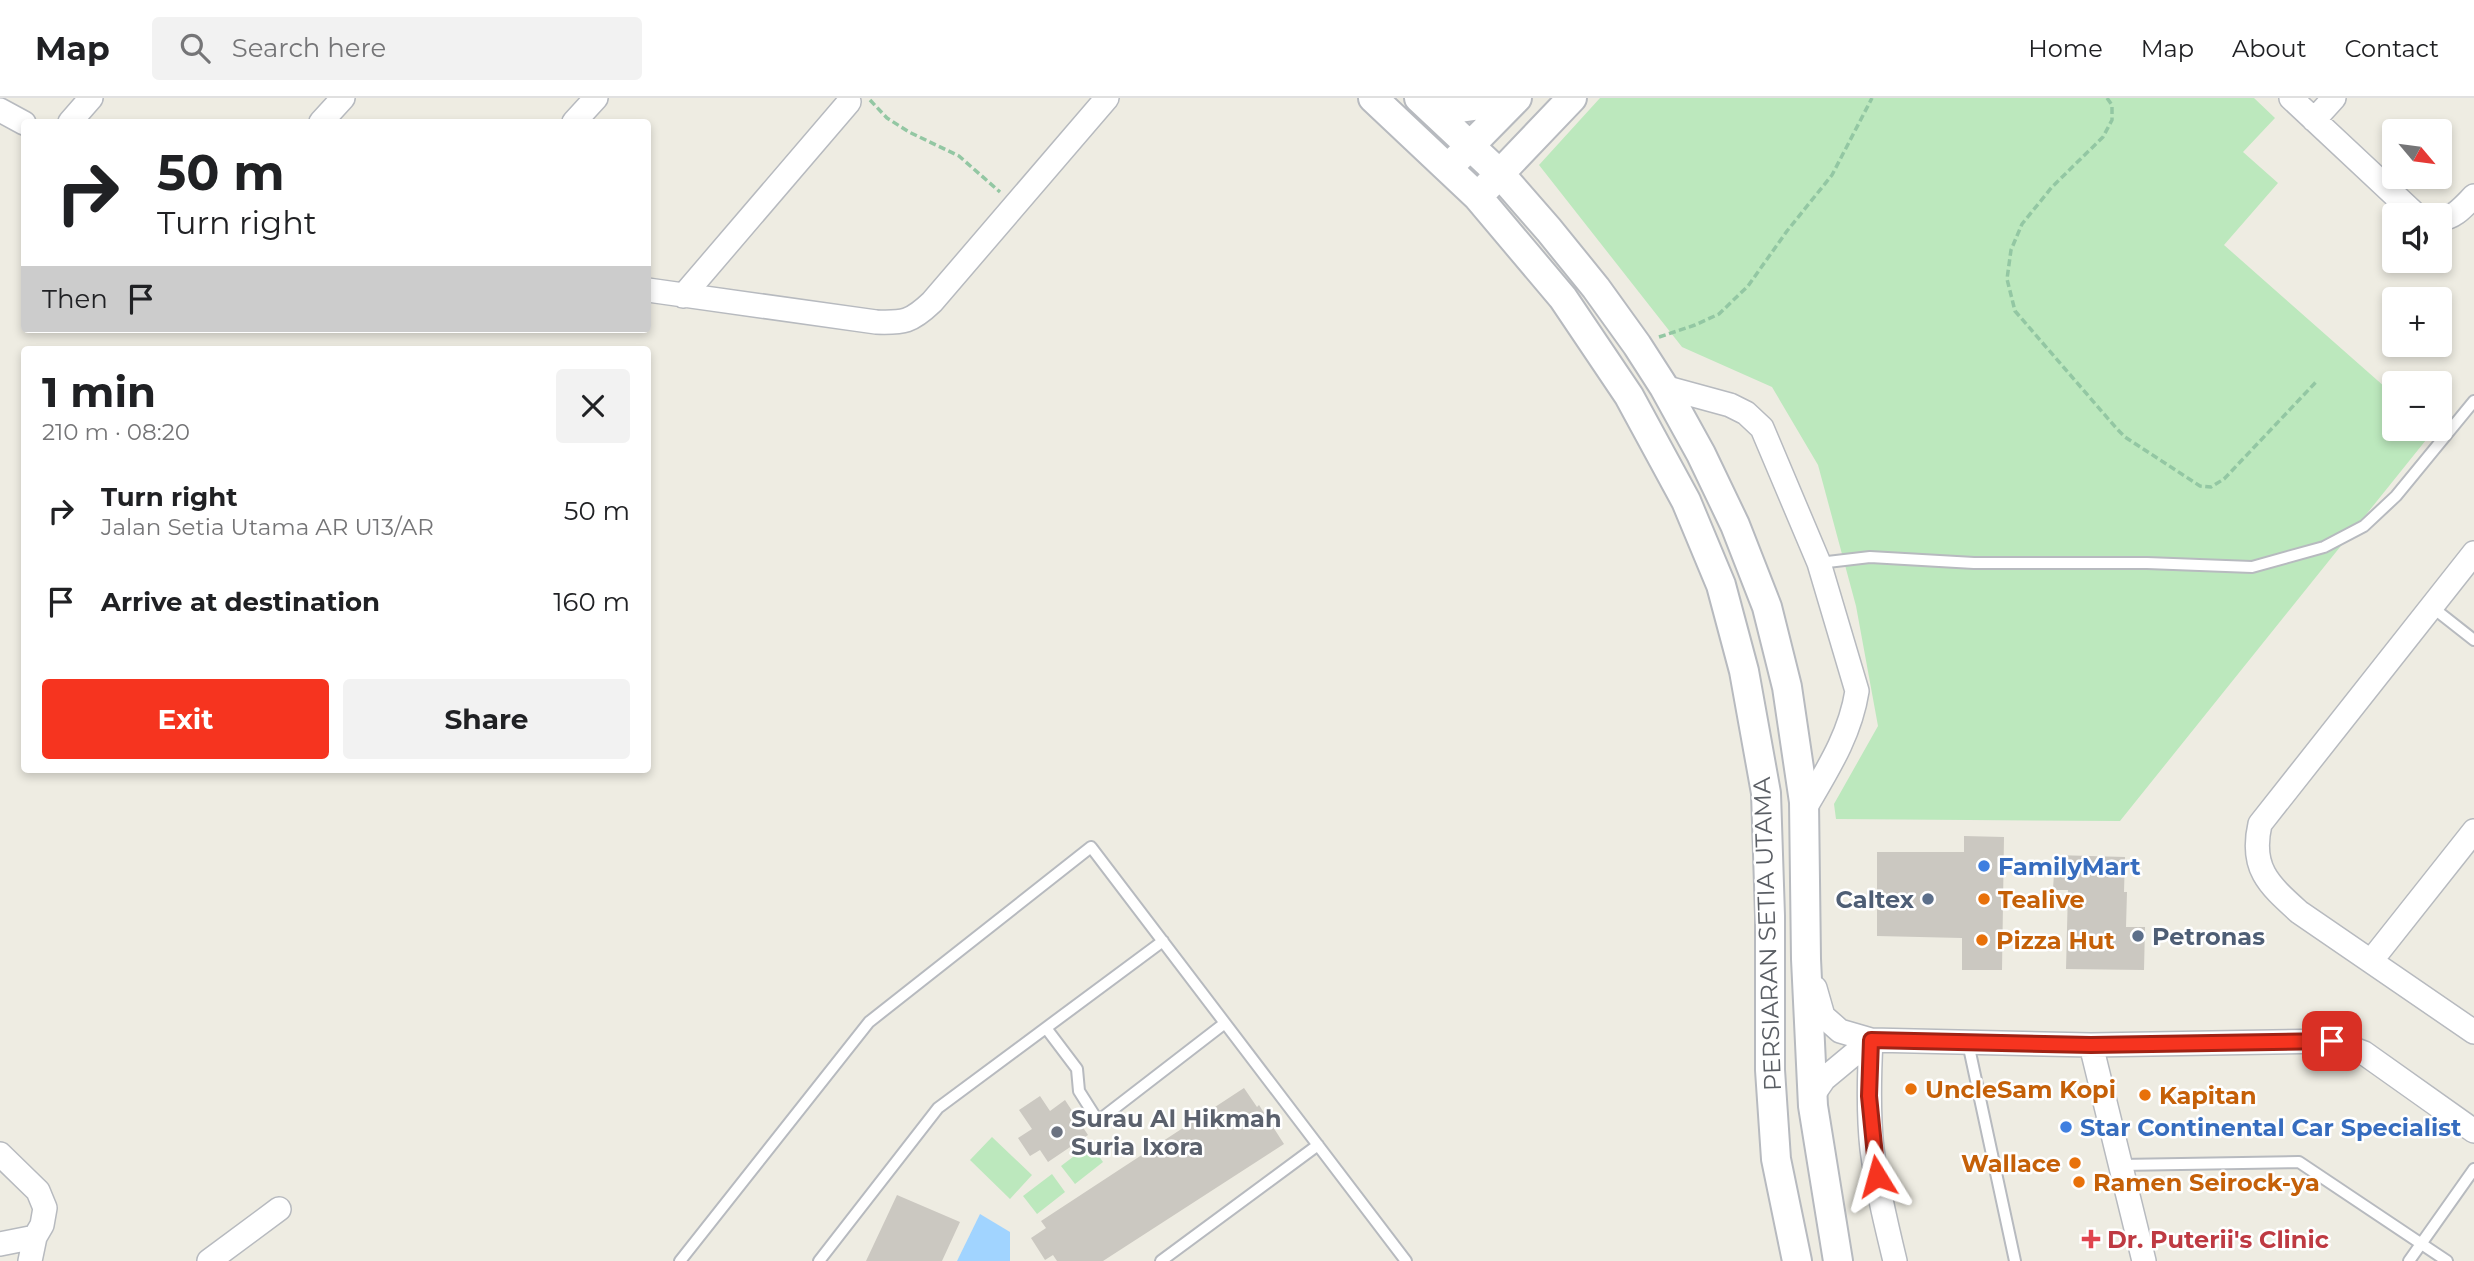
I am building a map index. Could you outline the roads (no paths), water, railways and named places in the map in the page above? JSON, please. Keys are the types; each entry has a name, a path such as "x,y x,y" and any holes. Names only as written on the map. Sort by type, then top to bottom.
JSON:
{"street":[{"path":"73,119 91,98"},
{"path":"324,119 343,98"},
{"path":"577,119 596,98"},
{"path":"651,291 876,322 903,323 918,316 932,302 1107,98"},
{"name":"PERSIARAN SETIA UTAMA","path":"1373,98 1477,196 1563,298 1629,396 1686,501 1721,584 1744,671 1766,793 1772,1096 1776,1159 1790,1259"},
{"name":"PERSIARAN SETIA UTAMA","path":"1419,98 1501,175 1581,269 1637,345 1702,454 1735,525 1767,607 1787,687 1804,810 1806,959 1812,1095 1837,1253"},
{"path":"1432,98 1460,108 1516,99"},
{"path":"1477,196 1501,175 1572,98"},
{"path":"2291,98 2403,203"},
{"path":"2314,120 2334,98"},
{"path":"1448,168 1516,99"},
{"path":"683,296 859,100"},
{"path":"0,110 21,121"},
{"path":"1664,387 1730,405 1746,412 1762,428 1819,563 1857,691 1845,738 1804,810"},
{"path":"2474,553 2260,824 2255,844 2260,867 2275,890 2299,912 2474,1032"},
{"path":"2371,961 2474,831"},
{"path":"1806,959 1823,1016 1840,1031 1871,1040 2091,1045 2332,1041 2364,1054 2474,1131"},
{"path":"1812,1095 1825,1080 1871,1040"},
{"path":"1871,1040 1869,1096 1872,1149 1895,1261"},
{"path":"2091,1045 2144,1261"},
{"path":"0,1154 38,1191 45,1208 30,1261"},
{"path":"209,1261 279,1209"},
{"path":"0,1244 35,1237"},
{"path":"1790,1259 1837,1253"}],"lane":[{"path":"1819,563 1870,557 1974,563 2147,563 2252,567 2324,547 2364,526 2396,496 2474,401"},
{"path":"2432,607 2474,640"},
{"path":"680,1261 869,1022 1091,847 1406,1261"},
{"path":"819,1261 938,1108 1163,941"},
{"path":"1046,1028 1077,1069 1079,1091 1098,1121 1225,1023"},
{"path":"1968,1043 2015,1261"},
{"path":"1161,1261 1318,1145"},
{"path":"2120,1165 2299,1162 2447,1261"},
{"path":"2409,1261 2474,1169"}],"water":[{"path":"980,1214 1010,1232 1010,1261 957,1261"}],"place":[{"name":"FamilyMart","path":"1984,866"},
{"name":"Caltex","path":"1928,899"},
{"name":"Tealive","path":"1984,899"},
{"name":"Petronas","path":"2138,936"},
{"name":"Pizza Hut","path":"1982,940"},
{"name":"UncleSam Kopi","path":"1911,1089"},
{"name":"Kapitan","path":"2145,1095"},
{"name":"Star Continental Car Specialist","path":"2066,1127"},
{"name":"Surau Al Hikmah Suria Ixora","path":"1057,1132"},
{"name":"Wallace","path":"2075,1163"},
{"name":"Ramen Seirock-ya","path":"2079,1182"},
{"name":"Dr. Puterii's Clinic","path":"2091,1239"}]}
